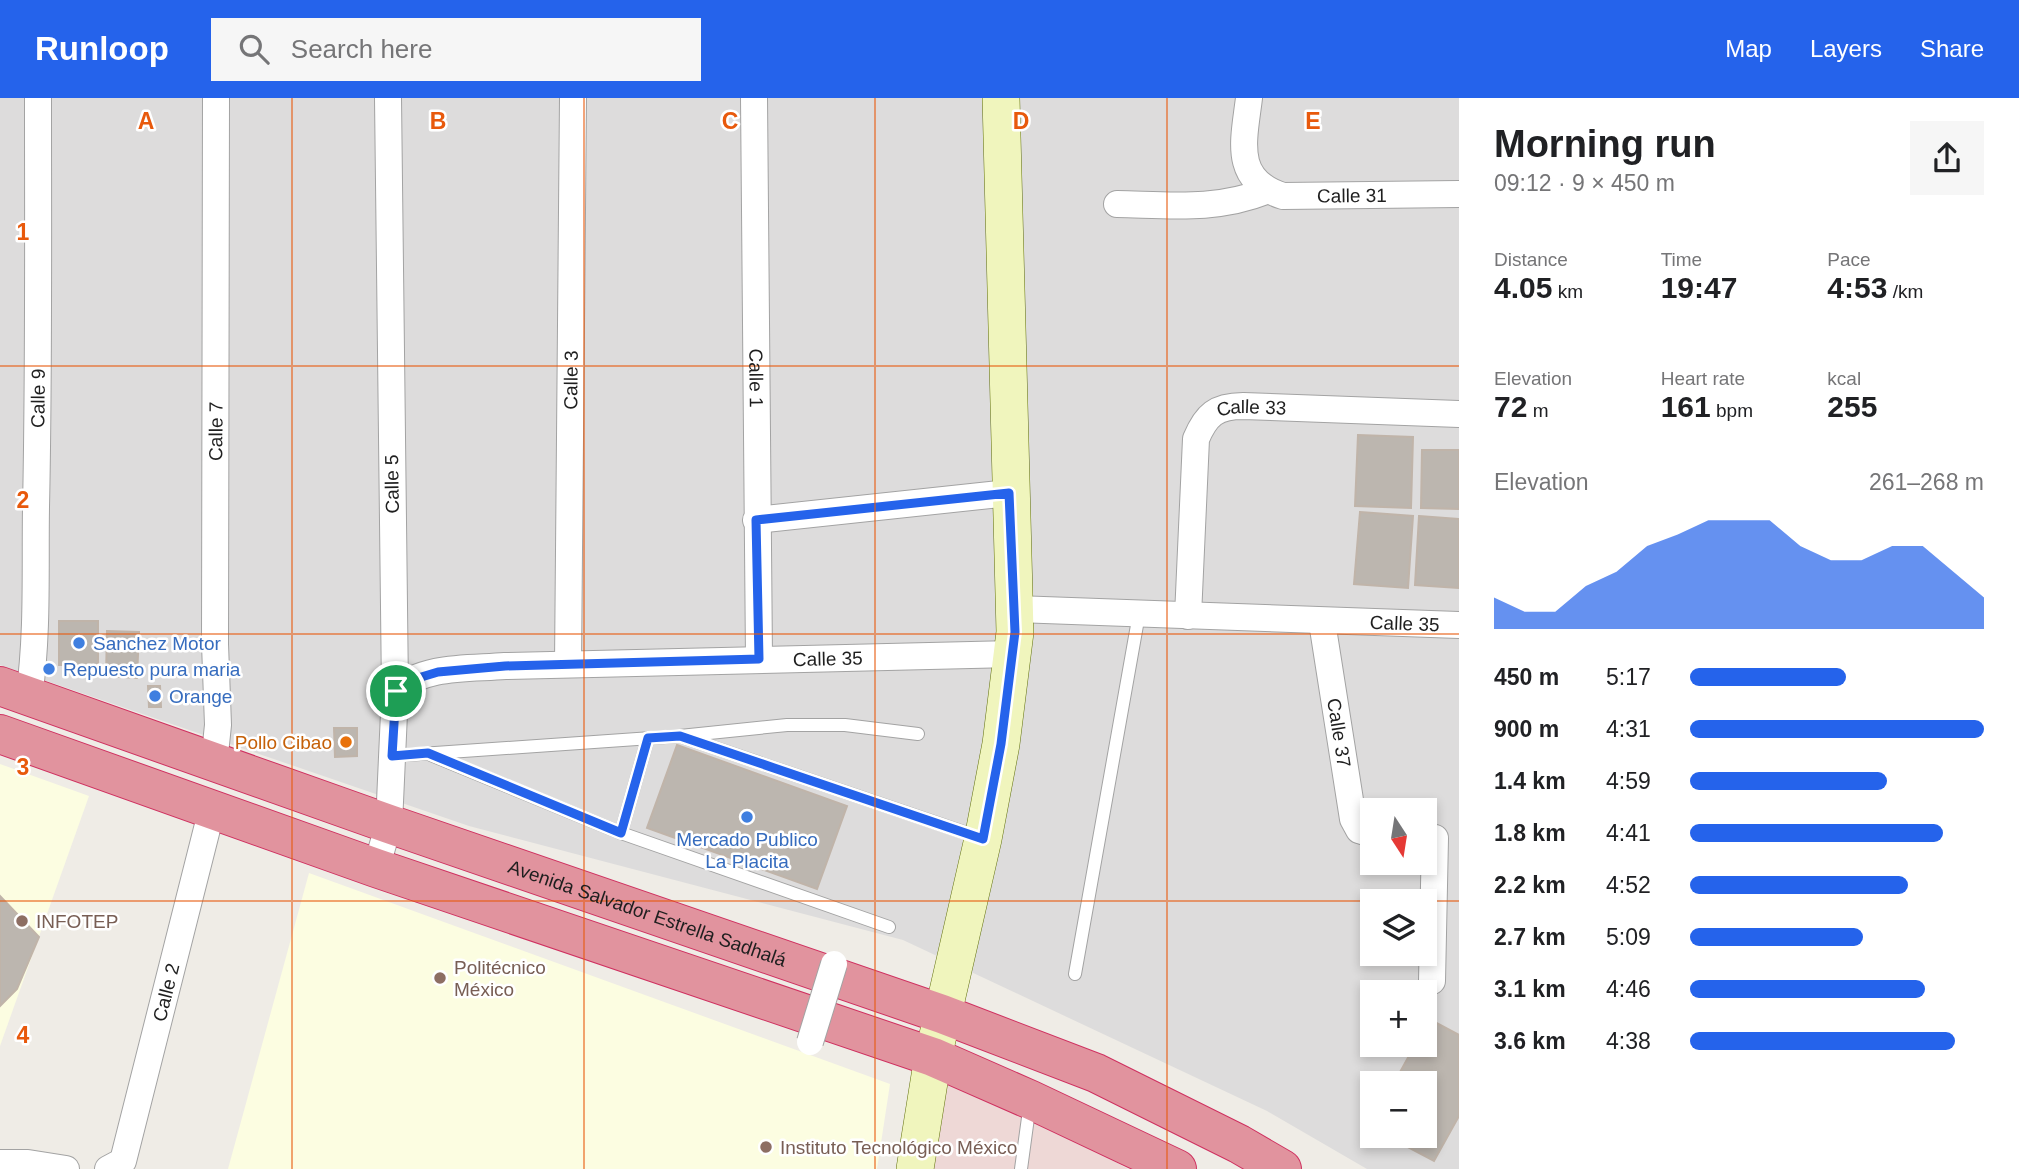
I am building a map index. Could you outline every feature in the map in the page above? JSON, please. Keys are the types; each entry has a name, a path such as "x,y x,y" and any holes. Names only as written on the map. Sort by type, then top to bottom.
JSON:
{"highway":[{"name":"Avenida Salvador Estrella Sadhalá","path":"14,692 942,1014 1096,1073 1239,1144 1282,1169"},
{"path":"0,734 376,868 933,1058 1031,1100 1177,1169"}],"main road":[{"path":"915,1169 942,1014 983,839 1001,744 1013,654 1015,609 1009,493 1001,98"}],"street":[{"name":"Calle 9","path":"14,692 34,663 37,98"},
{"name":"Calle 7","path":"214,763 218,725 215,644 216,98"},
{"name":"Calle 5","path":"376,868 389,824 396,691 388,98"},
{"name":"Calle 3","path":"568,664 573,98"},
{"name":"Calle 1","path":"754,98 759,659"},
{"path":"1116,204 1209,206 1228,203 1259,184 1243,146 1249,98"},
{"name":"Calle 31","path":"1259,184 1283,196 1459,194"},
{"name":"Calle 33","path":"1188,616 1196,439 1202,424 1213,413 1228,407 1243,407 1459,414"},
{"path":"756,520 1009,493"},
{"name":"Calle 35","path":"1015,609 1459,625"},
{"name":"Calle 37","path":"1322,622 1353,819 1360,830"},
{"name":"Calle 35","path":"396,691 408,681 438,672 568,664 1013,654"},
{"name":"Calle 2","path":"108,1169 123,1161 212,808"},
{"path":"1432,980 1440,838"},
{"path":"810,1042 834,964"},
{"path":"0,1163 66,1169"}],"lane":[{"path":"1075,974 1139,614"},
{"path":"392,756 680,736 787,725 845,725 918,734"},
{"path":"680,736 983,839"},
{"path":"621,833 648,738"},
{"path":"428,753 621,833 889,927"},
{"path":"1021,1169 1031,1100"}],"shaded area":[{"path":"0,98 1459,98 1459,1169 1367,1169 1267,1111 903,940 469,826 0,665"},
{"name":"INFOTEP","path":"0,764 89,796 0,1046"},
{"name":"Politécnico México","path":"309,873 890,1084 877,1169 228,1169"},
{"path":"933,1057 1128,1169 920,1169"}],"building":[{"path":"1358,435 1413,437 1411,508 1355,506"},
{"path":"1422,450 1459,450 1459,509 1421,508"},
{"path":"1360,512 1413,516 1408,588 1354,584"},
{"path":"1419,516 1459,519 1459,588 1415,585"},
{"name":"Sanchez Motor","path":"59,621 98,621 98,665 59,665"},
{"path":"107,631 139,632 137,678 106,676"},
{"name":"Orange","path":"148,686 160,686 161,707 149,707"},
{"name":"Pollo Cibao","path":"334,728 357,728 357,756 335,757"},
{"name":"Mercado Publico La Placita","path":"677,745 847,806 817,889 647,828"},
{"path":"0,896 39,937 17,989 0,1006"},
{"path":"1437,1023 1459,1035 1459,1116 1434,1161 1410,1148 1437,1148 1437,1071 1401,1071 1408,1057 1437,1057"}],"place":[{"name":"Sanchez Motor","path":"79,643"},
{"name":"Repuesto pura maria","path":"49,669"},
{"name":"Orange","path":"155,696"},
{"name":"Pollo Cibao","path":"346,742"},
{"name":"Mercado Publico La Placita","path":"747,817"},
{"name":"INFOTEP","path":"22,921"},
{"name":"Politécnico México","path":"440,978"},
{"name":"Instituto Tecnológico México","path":"766,1147"}],"route":[{"path":"1009,493 1015,632 1001,744 983,839 680,736 648,738 621,833 428,753 392,756 396,691 408,681 426,674 505,666 759,659 756,520 1009,493"}]}
